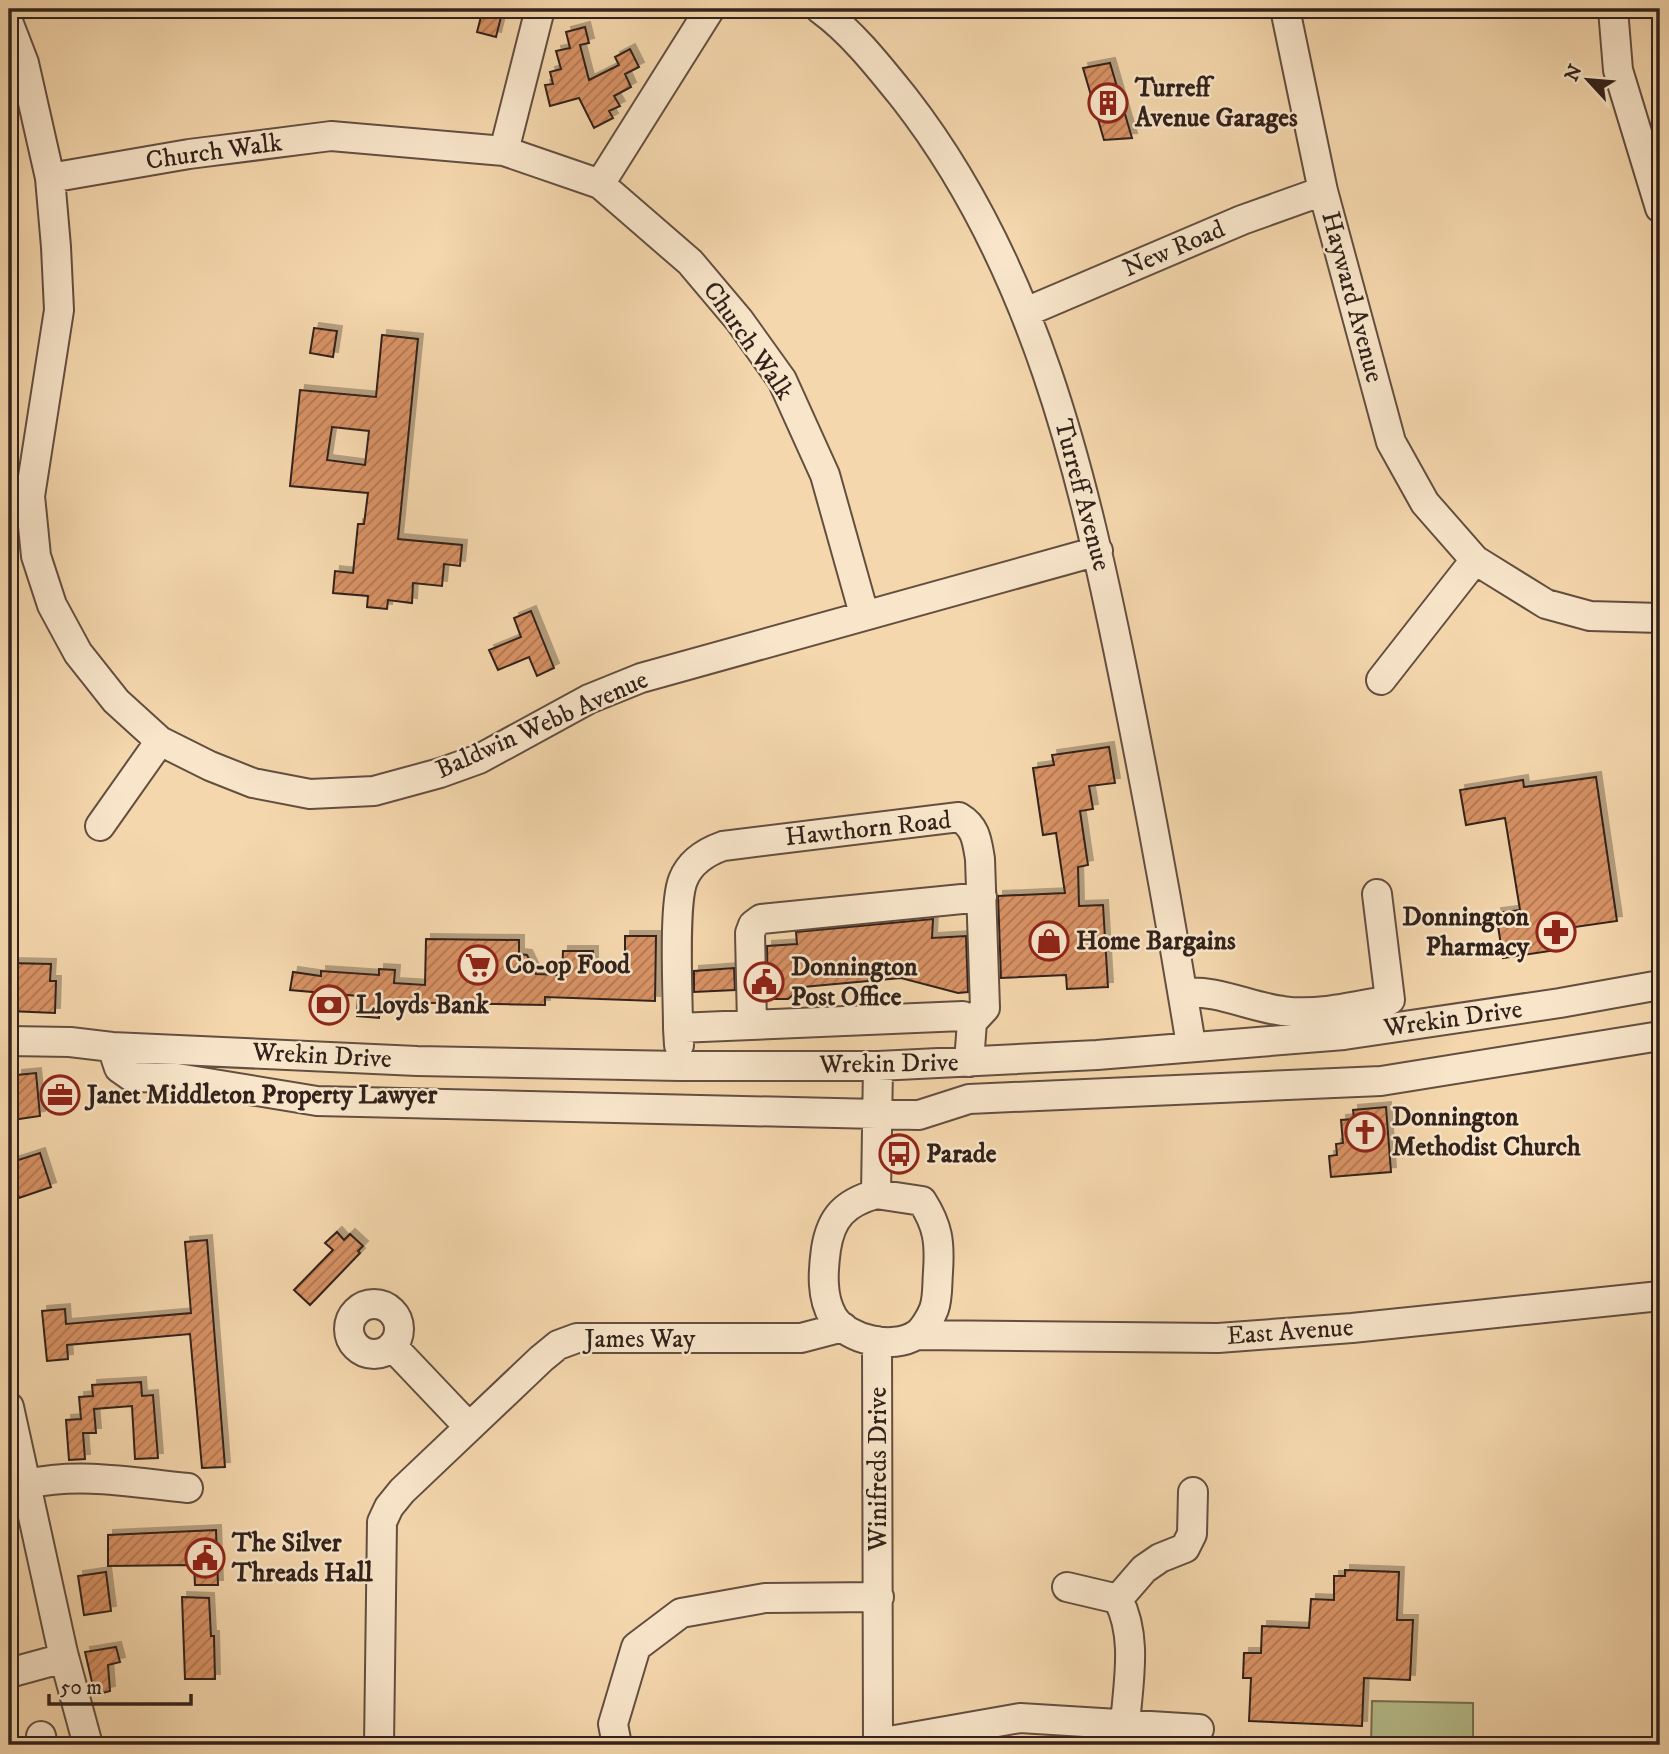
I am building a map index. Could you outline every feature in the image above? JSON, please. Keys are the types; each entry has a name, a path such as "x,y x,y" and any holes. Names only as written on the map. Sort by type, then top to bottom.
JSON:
{"street":[{"path":"504,151 540,9"},
{"path":"600,184 710,9"},
{"name":"Hayward Avenue","path":"1285,9 1323,191 1391,442 1426,503 1475,560 1546,604 1590,616 1660,618"},
{"path":"1613,9 1618,70 1660,208"},
{"name":"Turreff Avenue","path":"824,10 884,72 941,146 987,225 1026,312 1068,435 1098,551 1191,1045"},
{"name":"Baldwin Webb Avenue","path":"9,24 24,63 50,178 59,310 30,496 36,556 52,605 78,653 116,701 160,741 253,783 310,794 373,790 479,759 589,699 641,678 1098,551"},
{"name":"Church Walk","path":"50,178 189,154 331,136 504,151 600,184 690,262 739,320 782,380 825,475 864,614"},
{"name":"New Road","path":"1026,312 1242,220 1323,191"},
{"path":"1381,680 1475,560"},
{"path":"100,826 160,741"},
{"name":"Hawthorn Road","path":"678,1028 680,891 691,866 707,852 723,846 959,817 970,823 976,836 982,897 985,1008 972,1023 969,1062"},
{"path":"1183,993 1203,991 1284,1012 1336,1010 1390,1000 1377,894"},
{"path":"752,1024 750,933 753,925 761,919 982,897"},
{"name":"Wrekin Drive","path":"9,1041 367,1059 680,1066 878,1066 1097,1055 1191,1045 1344,1035 1560,1003 1660,985"},
{"path":"680,1066 678,1028 963,1017 972,1023"},
{"name":"Wrekin Drive","path":"113,1047 119,1068 132,1077 177,1077 317,1101 919,1115 969,1099 1381,1081 1660,1036"},
{"path":"876,1194 878,1066"},
{"path":"876,1194 922,1201 936,1223 935,1306 918,1335 906,1340 877,1341 851,1334 843,1327 833,1318 824,1292 827,1247 834,1219 844,1207 876,1194"},
{"name":"East Avenue","path":"918,1335 1218,1338 1658,1303"},
{"name":"James Way","path":"379,1745 382,1522 388,1507 549,1352 558,1345 577,1338 801,1338 843,1327"},
{"name":"Winifreds Drive","path":"877,1341 880,1597 878,1744"},
{"path":"392,1346 469,1427"},
{"path":"9,1407 64,1658 88,1745"},
{"path":"28,1484 50,1478 113,1470 188,1488"},
{"path":"1118,1599 1144,1570 1160,1558 1189,1559 1193,1492"},
{"path":"1067,1587 1118,1599 1127,1616 1131,1636 1137,1732"},
{"path":"617,1745 613,1724 636,1647 681,1613 765,1598 880,1597"},
{"path":"9,1673 64,1658"},
{"path":"878,1744 1020,1718 1137,1732 1199,1730"}],"green space":[{"path":"1372,1701 1473,1703 1473,1745 1371,1745"}],"building":[{"path":"483,9 503,9 496,37 477,32"},
{"path":"585,27 589,43 580,45 589,80 619,65 615,57 630,49 639,67 625,74 631,87 614,96 620,106 609,111 613,118 594,128 579,98 550,106 545,85 553,84 550,72 561,69 556,51 570,48 566,32"},
{"name":"Turreff Avenue Garages","path":"1110,63 1132,138 1104,140 1083,68"},
{"path":"314,328 337,331 333,357 310,353"},
{"path":"382,335 418,339 398,539 462,545 460,566 444,564 442,586 413,583 412,603 388,600 387,609 367,607 368,596 333,593 335,571 353,573 358,524 364,524 368,493 290,486 300,390 376,397","holes":["332,427 369,431 365,465 327,460"]},
{"path":"531,611 554,668 537,676 529,657 498,670 489,650 521,637 514,618"},
{"path":"1109,747 1115,783 1089,786 1093,809 1080,811 1088,865 1078,867 1079,906 1103,905 1108,987 1067,989 1066,975 1001,978 998,896 1065,893 1056,833 1043,835 1033,768 1054,765 1052,755"},
{"path":"1596,777 1617,921 1547,931 1550,951 1503,958 1496,913 1520,910 1505,818 1466,825 1460,790 1523,780 1524,787"},
{"path":"933,919 932,938 966,936 968,992 958,993 901,978 803,987 788,999 768,999 767,946 797,944 796,932"},
{"path":"625,936 656,936 655,1001 545,997 545,1005 380,1002 379,1018 357,1016 358,996 290,990 293,972 321,976 321,971 379,975 379,969 395,970 394,983 425,985 426,939 519,940 519,954 527,955 536,974 562,975 563,951 593,951 593,967 625,967"},
{"path":"9,963 51,964 50,981 56,981 55,1013 9,1011"},
{"path":"734,968 735,990 694,992 694,971"},
{"path":"36,1073 40,1116 12,1120 10,1095 18,1094 17,1075"},
{"name":"Donnington Methodist Church","path":"1386,1107 1391,1172 1331,1177 1329,1156 1337,1155 1336,1144 1343,1143 1341,1120 1354,1119 1353,1110"},
{"path":"40,1153 51,1187 19,1198 16,1188 9,1191 9,1163"},
{"path":"337,1232 344,1240 350,1234 363,1246 358,1251 360,1253 310,1305 294,1290 333,1250 325,1243"},
{"path":"207,1240 225,1467 202,1468 190,1334 67,1345 68,1359 47,1361 42,1311 65,1309 66,1324 191,1313 185,1242"},
{"path":"141,1382 142,1396 153,1395 158,1458 135,1459 132,1406 94,1409 96,1433 83,1433 85,1459 69,1460 66,1420 81,1419 79,1397 93,1396 92,1385"},
{"path":"216,1530 218,1585 195,1585 194,1565 108,1566 108,1535"},
{"path":"1345,1570 1399,1572 1397,1620 1413,1620 1410,1680 1364,1678 1362,1726 1249,1721 1251,1678 1243,1678 1244,1653 1261,1653 1262,1626 1309,1628 1311,1599 1334,1600 1334,1576 1345,1576"},
{"path":"106,1572 111,1611 84,1615 78,1576"},
{"path":"182,1597 209,1598 211,1636 214,1636 215,1679 185,1679"},
{"path":"116,1647 120,1662 108,1665 110,1691 95,1695 85,1652"}],"place":[{"name":"Turreff Avenue Garages","path":"1108,103"},
{"name":"Donnington Pharmacy","path":"1556,932"},
{"name":"Home Bargains","path":"1049,941"},
{"name":"Co-op Food","path":"478,965"},
{"name":"Donnington Post Office","path":"764,982"},
{"name":"Lloyds Bank","path":"329,1005"},
{"name":"Janet Middleton Property Lawyer","path":"60,1095"},
{"name":"Donnington Methodist Church","path":"1365,1132"},
{"name":"Parade","path":"899,1154"},
{"name":"The Silver Threads Hall","path":"205,1558"}]}
